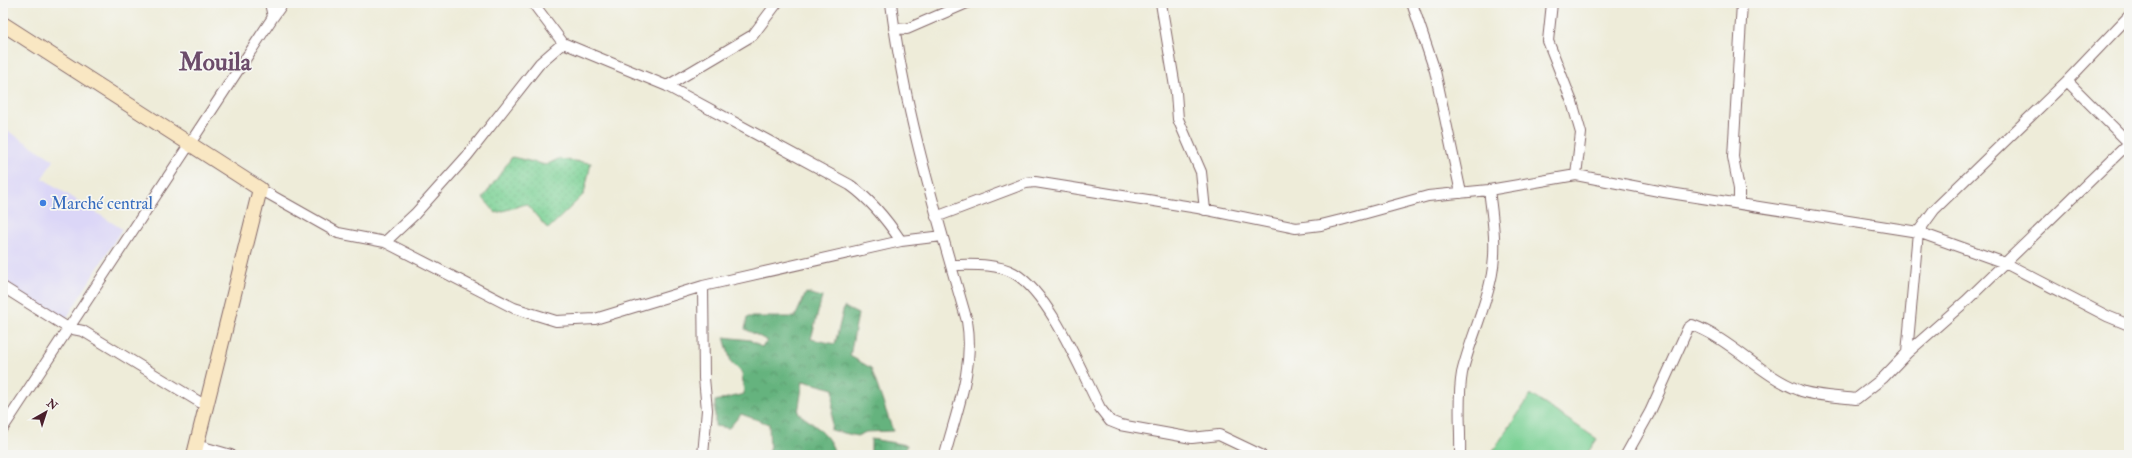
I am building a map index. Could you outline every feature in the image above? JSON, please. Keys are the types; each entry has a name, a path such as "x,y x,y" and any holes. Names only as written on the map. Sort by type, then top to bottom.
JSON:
{"street":[{"path":"270,3 273,17"},
{"path":"3,428 283,3"},
{"path":"532,3 563,43 667,86 850,185 860,192 886,219 901,241"},
{"path":"667,86 753,35 777,3"},
{"path":"892,3 894,28 909,105 936,217 951,265 970,338 968,366 945,455"},
{"path":"894,28 907,29 967,3"},
{"path":"1161,3 1176,93 1178,119 1201,172 1205,210"},
{"path":"1412,3 1435,71 1461,193"},
{"path":"1552,3 1548,41 1572,102 1581,132 1576,176"},
{"path":"1739,203 1740,189 1733,157 1742,3"},
{"path":"1907,353 1918,232 1934,210 2067,81 2129,16"},
{"path":"3,24 260,189 338,234 385,242 514,308 556,321 594,319 703,286 901,241 942,236"},
{"path":"385,242 415,214 467,156 540,63 563,43"},
{"path":"1626,455 1650,412 1682,338 1688,328 1692,325 1706,330 1758,366 1799,391 1856,399 1883,378 1907,353 1966,301 2129,143 2067,81"},
{"path":"936,217 1026,183 1035,182 1205,210 1296,228 1321,225 1428,196 1489,190 1576,176 1918,232 2005,263 2107,316 2129,324"},
{"path":"231,455 195,450 260,189"},
{"path":"1460,455 1458,408 1462,374 1490,283 1494,258 1495,235 1489,190"},
{"path":"951,265 977,265 1004,270 1024,281 1036,293 1051,315 1100,408 1110,421 1120,425 1192,438 1219,435 1261,455"},
{"path":"703,286 704,378 707,410 703,455"},
{"path":"3,288 68,328 83,331 206,406"}],"shaded area":[{"name":"Marché central","path":"3,128 54,160 42,178 122,229 64,322 3,285"}],"green space":[{"path":"512,157 546,165 558,159 591,163 584,194 548,229 526,204 496,213 483,198"},
{"path":"806,293 822,297 811,339 835,344 844,307 858,314 850,356 871,368 893,431 866,432 857,436 831,430 834,389 803,381 798,413 816,426 826,436 835,455 770,455 769,424 741,414 729,428 715,426 715,401 744,394 742,373 731,362 724,337 750,340 761,347 768,341 745,329 747,317 795,317"},
{"path":"1531,395 1597,439 1586,455 1490,455"},
{"path":"871,439 907,445 904,455 871,455"}],"place":[{"name":"Marché central","path":"43,203"}],"district":[{"name":"Mouila","path":"215,61"}]}
